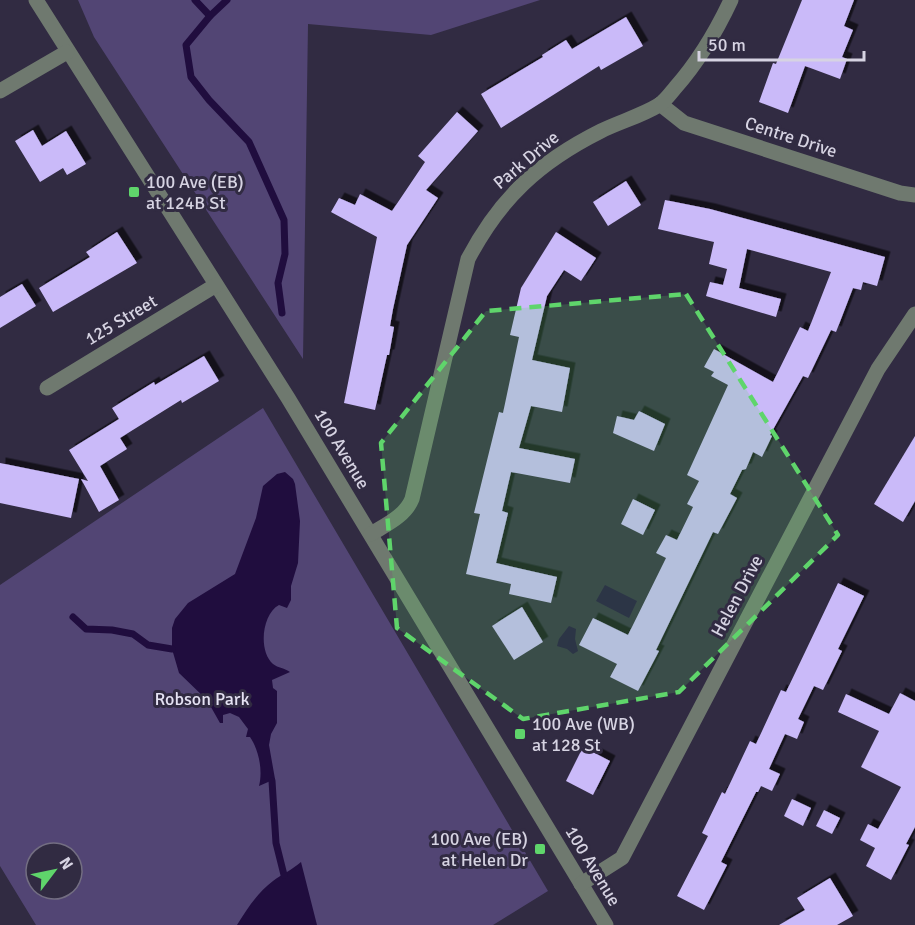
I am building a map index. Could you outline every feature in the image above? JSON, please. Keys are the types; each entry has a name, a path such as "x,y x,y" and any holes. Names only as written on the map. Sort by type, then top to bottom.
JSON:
{"street":[{"name":"100 Avenue","path":"36,0 288,398 606,925"},
{"name":"Park Drive","path":"371,534 408,509 412,499 468,259 484,230 514,191 549,162 602,130 660,104 686,76 722,20 731,0"},
{"path":"0,91 68,52"},
{"name":"Centre Drive","path":"660,104 684,123 900,193 915,195"},
{"name":"125 Street","path":"47,388 216,285"},
{"name":"Helen Drive","path":"581,884 622,858 878,369 915,314"}],"highlighted area":[{"path":"686,294 838,535 679,692 523,719 397,628 381,443 486,311"}],"green space":[{"path":"78,0 540,0 431,35 308,24 303,359 94,37"},
{"name":"Robson Park","path":"263,408 548,891 493,925 36,925 0,866 0,585"}],"shaded area":[{"path":"285,472 295,484 300,521 298,563 291,586 291,600 287,608 279,605 269,616 264,642 265,651 273,664 290,672 272,680 273,688 277,691 277,723 271,734 269,745 275,779 259,786 261,774 259,761 253,742 250,737 246,737 248,729 239,717 230,713 223,715 223,723 220,723 207,700 179,673 172,649 172,628 175,619 188,603 235,574 256,518 263,486 277,474"},
{"path":"605,585 637,601 629,618 596,601"},
{"path":"569,626 576,629 575,639 578,651 573,654 557,646 559,639"},
{"path":"301,862 317,925 237,925 262,890"}],"building":[{"path":"802,0 854,0 844,26 853,30 842,57 847,59 840,79 805,66 788,113 759,102 773,63 776,64"},
{"path":"626,17 643,46 601,70 599,66 501,128 481,94 543,57 542,55 566,40 572,49"},
{"path":"457,112 478,131 426,190 438,198 407,245 390,326 394,327 389,355 387,355 375,410 344,403 377,237 331,212 339,198 355,205 360,194 392,211 425,162 418,156"},
{"path":"33,130 42,146 66,131 86,164 67,175 63,168 40,182 15,141"},
{"path":"626,181 641,205 608,226 593,202"},
{"path":"665,200 710,209 885,257 877,286 863,282 861,290 853,288 836,332 831,330 808,378 803,376 770,435 772,436 762,457 753,452 746,469 742,470 730,494 737,498 718,534 713,532 656,650 659,651 638,691 610,677 617,664 579,645 593,618 628,635 666,558 656,553 666,535 677,540 693,507 687,504 699,481 687,475 728,385 711,376 714,372 704,367 714,349 773,382 800,327 808,331 831,272 747,249 739,288 781,299 776,317 706,296 710,282 723,285 727,269 709,264 714,242 658,229"},
{"path":"117,232 137,263 53,312 39,288 90,257 86,252"},
{"path":"556,232 596,258 581,281 564,270 547,296 532,360 570,368 562,412 531,406 519,448 575,459 570,483 511,472 502,511 508,513 496,563 557,577 551,603 509,594 511,584 466,574 480,514 474,513 499,412 503,413 519,337 510,335 521,288"},
{"path":"22,284 36,306 0,328 0,297"},
{"path":"204,356 219,381 182,403 181,400 120,438 127,449 100,466 119,500 99,512 81,479 88,481 69,450 119,419 112,408 154,382 155,385"},
{"path":"639,411 665,424 654,451 613,433 617,416 634,420"},
{"path":"915,436 915,501 903,522 874,504"},
{"path":"0,463 79,479 71,518 0,503"},
{"path":"633,499 655,510 643,535 621,524"},
{"path":"838,583 864,596 838,649 842,651 823,690 814,686 798,719 804,722 797,739 785,734 769,769 780,774 772,791 761,786 756,792 721,862 727,865 704,910 677,896 708,836 702,833 722,792 725,794 750,741 756,744 781,690 786,692"},
{"path":"522,607 543,642 514,660 492,626"},
{"path":"900,693 915,701 915,827 906,844 909,845 891,880 866,866 875,848 860,840 868,824 878,829 901,787 861,767 879,731 838,712 846,694 889,714"},
{"path":"583,747 610,761 593,795 566,781"},
{"path":"792,799 811,808 803,826 784,816"},
{"path":"824,810 840,818 832,834 816,826"},
{"path":"830,878 853,916 837,925 779,925 805,910 797,898"}],"waterway":[{"path":"195,0 210,16"},
{"path":"227,0 186,45 191,77 209,100 249,142 284,220 285,254 278,283 282,313"},
{"path":"73,617 86,629 133,634 148,645 172,649"},
{"path":"272,781 276,843 284,875"}],"place":[{"name":"100 Ave (EB) at 124B St","path":"134,192"},
{"name":"100 Ave (WB) at 128 St","path":"520,734"},
{"name":"100 Ave (EB) at Helen Dr","path":"540,849"}]}
